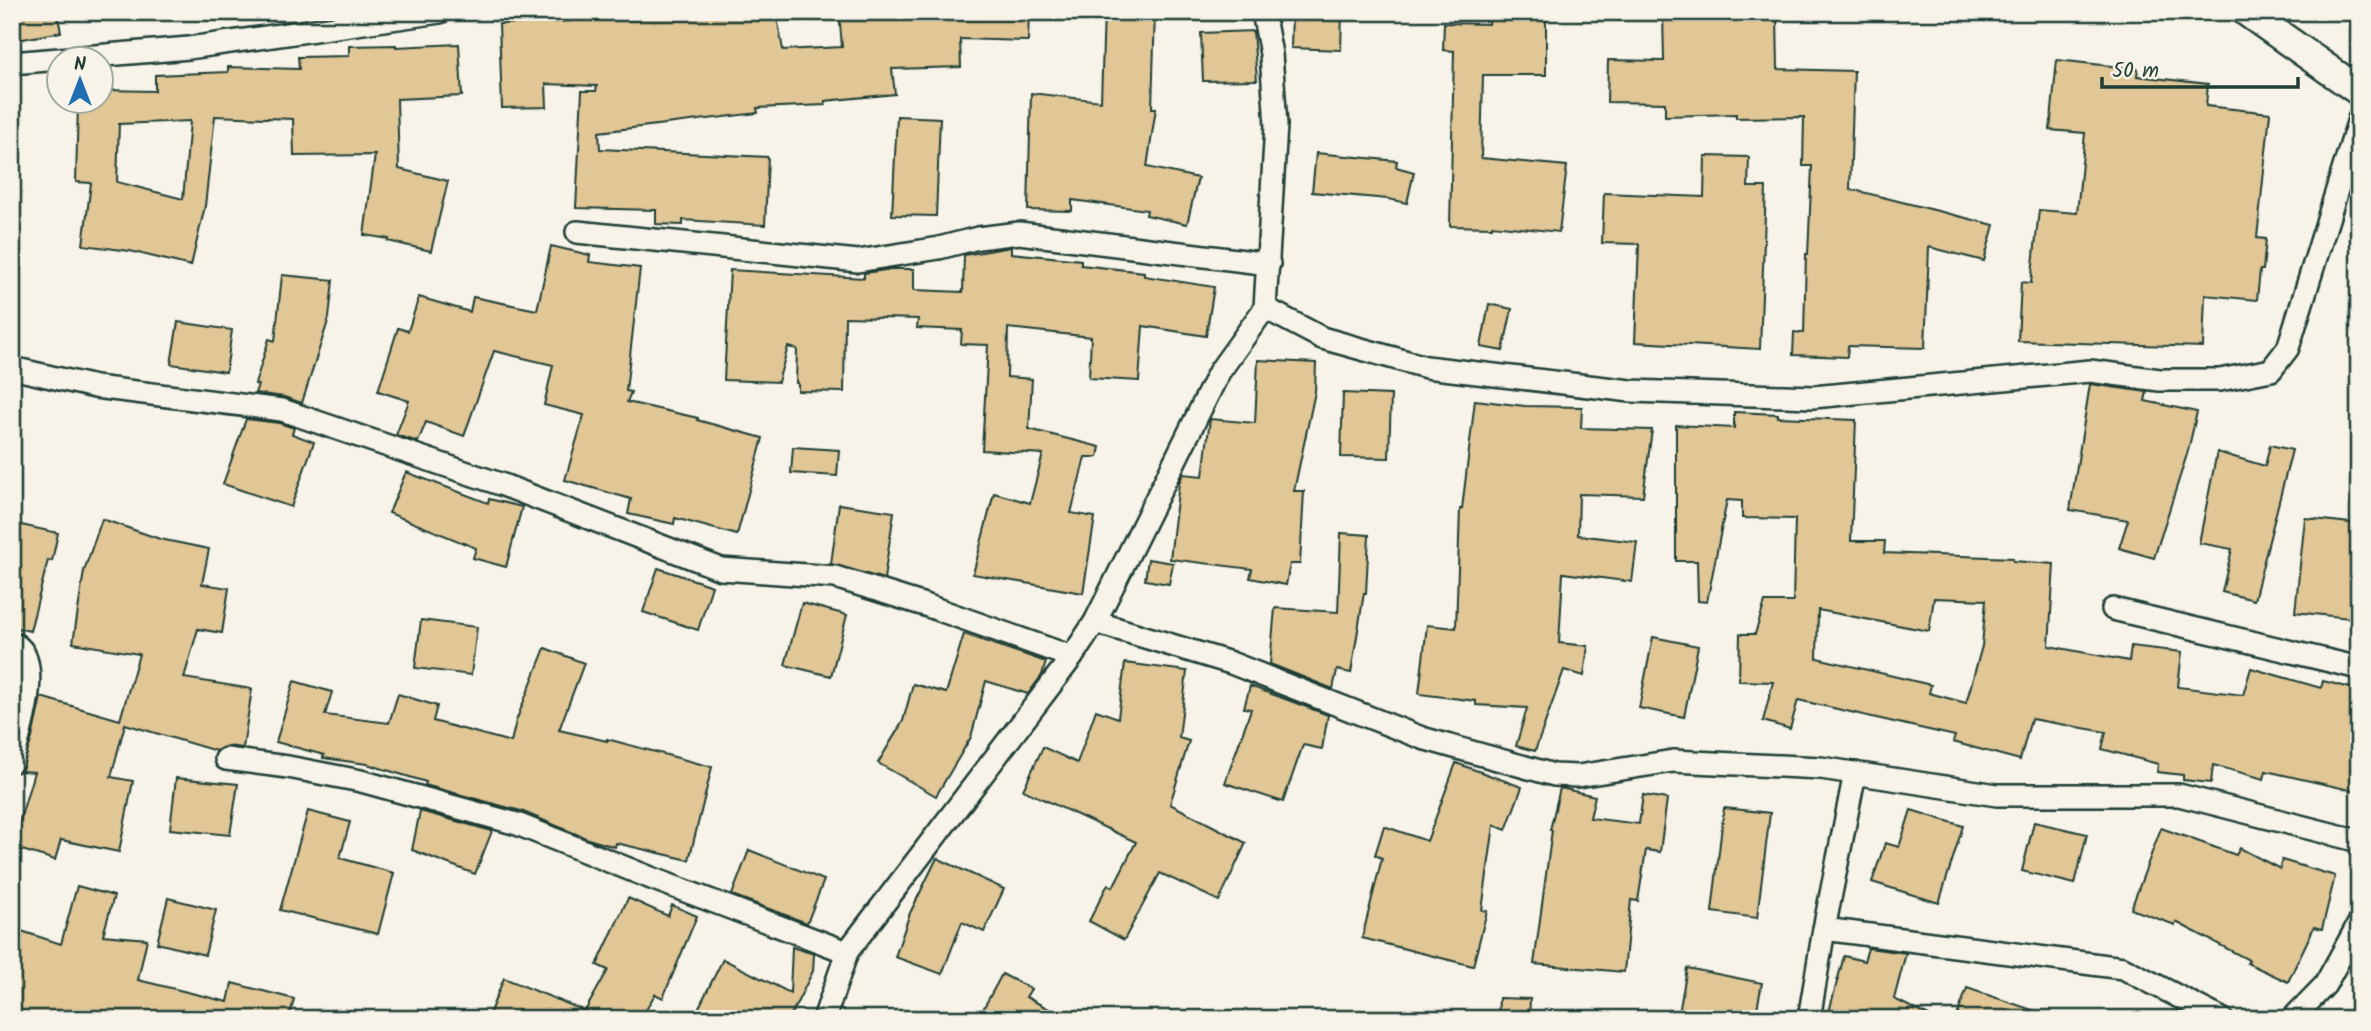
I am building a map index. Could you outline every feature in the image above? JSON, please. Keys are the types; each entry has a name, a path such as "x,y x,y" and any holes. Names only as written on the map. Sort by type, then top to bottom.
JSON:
{"street":[{"path":"12,63 189,48 440,12"},
{"path":"824,1019 847,952 1072,657 1095,622 1219,372 1265,308 1276,125 1271,54 1263,12"},
{"path":"2247,12 2359,91"},
{"path":"1265,308 1322,338 1426,367 1631,391 1813,397 2090,370 2160,380 2220,380 2271,370 2288,348 2359,119"},
{"path":"577,232 858,261 1019,233 1269,264"},
{"path":"12,368 95,387 282,410 503,485 721,569 835,577 928,606 1072,657"},
{"path":"2113,608 2359,668"},
{"path":"1095,622 1231,663 1422,738 1554,775 1578,776 1673,761 1821,768 1997,796 2179,796 2359,841"},
{"path":"12,643 23,649 27,662 29,693 12,762"},
{"path":"226,759 361,781 517,824 847,952"},
{"path":"1809,1019 1855,774"},
{"path":"2292,1019 2325,985 2359,923"},
{"path":"1824,929 2123,968 2222,1019"}],"building":[{"path":"12,12 57,12 61,32 12,41"},
{"path":"571,12 776,12 783,50 842,47 839,12 930,12 931,20 979,19 979,12 1029,12 1028,41 960,39 961,67 892,69 895,94 825,101 825,105 757,108 758,113 599,132 600,149 768,157 765,225 683,220 683,225 656,224 656,210 576,208 582,91 596,91 597,86 546,84 547,107 502,108 499,24 571,21"},
{"path":"1104,12 1155,12 1152,108 1156,108 1147,167 1198,178 1187,224 1146,215 1147,210 1072,200 1072,211 1028,210 1031,93 1101,101"},
{"path":"1292,12 1342,12 1341,50 1291,48"},
{"path":"1489,12 1546,12 1546,75 1483,75 1481,158 1567,166 1559,232 1492,225 1450,226 1454,51 1443,50 1444,23 1489,24"},
{"path":"1663,12 1706,12 1706,15 1777,14 1778,69 1854,71 1850,189 1994,225 1984,261 1929,247 1925,348 1848,346 1847,357 1793,355 1794,332 1804,333 1808,254 1812,166 1803,166 1804,117 1736,118 1736,114 1665,116 1665,103 1607,102 1608,60 1664,61"},
{"path":"1253,31 1257,80 1203,81 1201,33"},
{"path":"459,44 462,96 397,99 399,169 448,181 431,251 364,235 375,155 294,156 293,119 215,116 205,206 191,266 130,251 83,245 91,183 76,182 78,116 116,116 116,90 155,91 155,75 228,72 228,67 299,69 298,57 349,56 349,46","holes":["190,121 183,199 117,182 119,124"]},
{"path":"2057,60 2138,69 2137,76 2208,84 2206,106 2270,113 2257,238 2266,239 2257,300 2205,295 2203,347 2018,341 2021,282 2031,283 2039,210 2077,213 2085,133 2050,130"},
{"path":"897,116 940,118 936,216 892,215"},
{"path":"1316,153 1397,161 1396,167 1414,172 1407,203 1312,192"},
{"path":"1705,156 1749,157 1748,187 1766,187 1760,349 1635,342 1639,244 1602,243 1604,193 1704,197"},
{"path":"551,246 590,255 589,262 640,268 626,391 631,392 627,402 698,418 697,420 763,438 737,535 675,518 674,524 628,514 631,499 565,480 584,415 544,405 553,365 494,351 464,436 426,422 418,442 396,435 409,401 378,391 398,328 408,331 419,297 470,312 473,297 537,310"},
{"path":"1011,247 1011,253 1081,260 1081,265 1144,272 1144,276 1214,287 1206,336 1143,326 1139,381 1089,378 1091,337 1008,328 1007,377 1032,379 1029,429 1100,447 1098,457 1085,457 1071,513 1095,517 1083,593 973,574 994,493 1030,503 1043,454 982,450 988,345 961,344 962,330 917,328 918,319 845,317 844,392 798,391 797,349 788,347 778,382 724,380 730,270 864,278 864,273 914,269 914,290 963,292 964,255"},
{"path":"282,275 333,280 329,318 302,403 284,397 255,393 258,385 255,384 269,339 275,341"},
{"path":"1489,304 1512,309 1503,351 1481,347"},
{"path":"178,322 232,330 226,372 171,364"},
{"path":"1258,360 1316,363 1315,392 1294,491 1304,491 1300,564 1290,564 1286,585 1250,578 1252,569 1170,559 1179,483 1183,474 1203,476 1210,419 1255,423"},
{"path":"2090,384 2147,392 2145,401 2197,412 2188,451 2154,558 2119,548 2128,520 2070,510"},
{"path":"1343,393 1391,395 1389,458 1341,457"},
{"path":"1475,400 1525,406 1582,407 1581,428 1652,430 1643,496 1579,494 1578,535 1637,542 1632,582 1563,573 1559,643 1588,646 1584,676 1564,670 1535,751 1516,746 1527,708 1476,705 1476,701 1419,694 1427,625 1456,628 1460,509"},
{"path":"1734,412 1778,414 1778,417 1856,420 1851,541 1885,541 1884,553 2013,558 2013,561 2054,564 2049,646 2129,661 2131,646 2182,652 2178,687 2243,695 2251,668 2321,688 2323,681 2359,690 2359,792 2266,771 2264,779 2213,765 2211,783 2183,780 2183,775 2157,772 2158,764 2102,749 2106,732 2031,719 2020,760 1953,742 1955,736 1798,700 1790,729 1763,721 1773,682 1739,681 1740,634 1755,634 1765,602 1793,602 1795,519 1742,518 1742,501 1727,500 1707,602 1698,601 1697,561 1676,561 1676,425 1734,428","holes":["1934,598 1986,600 1982,646 1966,703 1929,693 1931,685 1817,658 1818,610 1929,631"]},
{"path":"246,419 279,423 294,428 292,434 314,442 291,507 223,484"},
{"path":"2270,445 2292,450 2254,600 2222,592 2232,549 2199,543 2217,452 2265,466"},
{"path":"793,447 839,450 837,476 791,473"},
{"path":"406,472 488,503 489,499 522,507 506,567 473,558 476,548 389,513"},
{"path":"839,504 894,512 884,579 831,564"},
{"path":"2305,518 2359,524 2359,619 2295,612"},
{"path":"102,519 160,539 209,549 202,584 229,588 222,633 198,629 184,678 252,689 243,748 227,746 216,751 125,724 111,777 133,781 119,852 61,840 55,860 12,847 34,772 21,771 41,697 120,720 139,654 73,643 84,571"},
{"path":"12,523 58,533 52,561 48,560 30,631 12,627"},
{"path":"1341,533 1369,535 1366,593 1351,673 1337,670 1333,689 1270,664 1275,608 1338,612"},
{"path":"1148,559 1173,563 1169,584 1145,580"},
{"path":"658,568 712,586 698,630 643,612"},
{"path":"802,603 847,615 831,676 785,665"},
{"path":"421,620 477,627 471,675 415,668"},
{"path":"964,634 1046,662 1042,675 1028,694 986,681 971,737 936,796 878,763 903,721 913,684 946,693"},
{"path":"1653,637 1698,646 1684,717 1639,708"},
{"path":"545,648 584,663 559,730 607,739 712,767 689,860 616,843 615,847 588,839 521,811 425,785 426,782 367,764 323,758 324,755 276,742 294,681 332,692 325,715 389,723 398,694 437,706 433,721 511,742 516,721"},
{"path":"1125,663 1187,671 1179,738 1189,741 1170,804 1246,843 1219,901 1160,873 1124,940 1089,921 1108,884 1113,887 1136,842 1023,790 1043,747 1077,763 1096,710 1118,718"},
{"path":"1250,686 1328,715 1322,749 1303,745 1283,802 1225,783 1251,709 1244,708"},
{"path":"1456,763 1522,787 1506,830 1494,825 1482,910 1487,911 1473,966 1362,938 1382,858 1375,855 1384,826 1427,841"},
{"path":"176,778 238,784 230,835 170,829"},
{"path":"1560,788 1595,796 1590,818 1639,824 1643,795 1667,799 1660,852 1646,850 1638,901 1631,900 1624,972 1534,964 1550,830"},
{"path":"1724,808 1770,813 1757,918 1712,912"},
{"path":"1911,810 1963,826 1939,903 1872,882 1885,843 1899,847"},
{"path":"308,811 350,822 340,858 394,873 378,934 280,910"},
{"path":"420,811 492,831 475,874 412,850"},
{"path":"2034,822 2087,834 2075,884 2022,871"},
{"path":"2161,828 2236,855 2240,848 2280,869 2282,860 2335,876 2322,929 2314,927 2288,982 2247,963 2249,960 2176,922 2175,925 2131,909"},
{"path":"749,850 824,880 807,923 732,895"},
{"path":"937,858 1004,889 984,932 962,922 942,974 895,957 910,913"},
{"path":"77,886 114,896 103,935 147,939 138,980 228,1002 232,983 294,999 289,1019 12,1019 12,928 61,944"},
{"path":"168,898 216,910 205,955 157,943"},
{"path":"628,898 668,916 672,905 697,916 663,998 655,994 641,1019 487,1019 504,978 585,1011 608,970 597,965"},
{"path":"792,947 814,954 813,971 789,1019 693,1019 723,959 790,993"},
{"path":"1868,948 1906,953 1894,999 1935,1019 1827,1019 1844,956 1864,961"},
{"path":"1687,968 1762,983 1755,1019 1678,1019"},
{"path":"1002,974 1031,989 1026,997 1068,1019 997,1019 982,1011"},
{"path":"1967,988 2047,1015 2046,1019 1956,1019"},
{"path":"1499,998 1530,999 1529,1019 1498,1019"}]}
